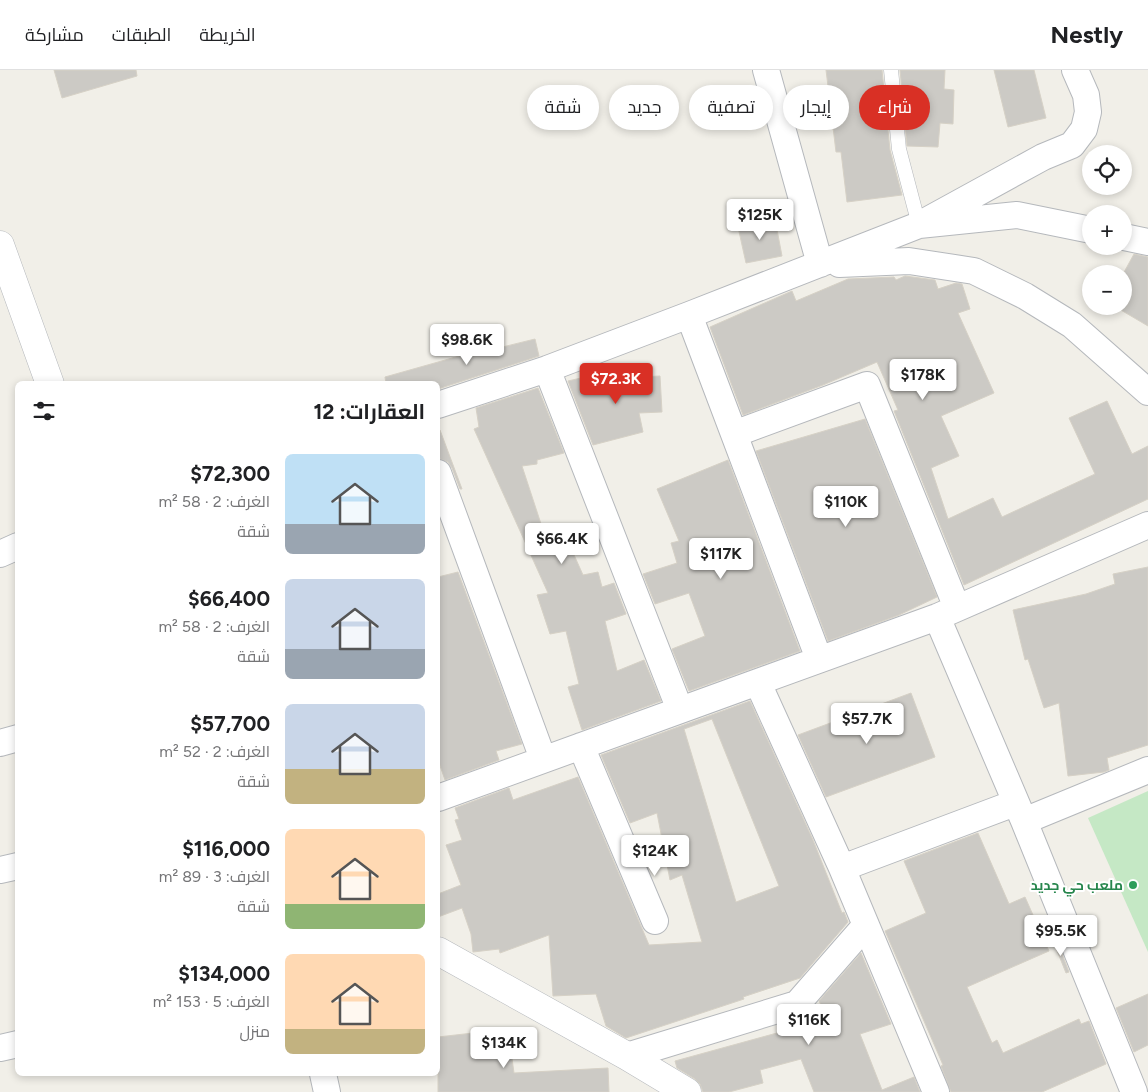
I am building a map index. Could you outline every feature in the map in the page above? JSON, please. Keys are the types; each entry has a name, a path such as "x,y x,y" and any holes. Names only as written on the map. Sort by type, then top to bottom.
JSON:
{"street":[{"path":"766,70 820,264"},
{"path":"440,404 548,369 919,225 1043,157 1072,145 1084,129 1088,112 1086,95 1075,70"},
{"path":"919,225 1017,215 1082,228"},
{"path":"1132,239 1148,242"},
{"path":"0,245 49,381"},
{"path":"820,264 909,261 974,271 1025,296 1072,325 1148,392"},
{"path":"689,315 819,659"},
{"path":"548,369 680,710"},
{"path":"734,434 867,385 1019,812 1134,1092"},
{"path":"440,478 543,760"},
{"path":"440,797 947,613 1148,525"},
{"path":"0,554 15,547"},
{"path":"758,682 842,868 936,1092"},
{"path":"0,743 15,739"},
{"path":"581,746 656,921"},
{"path":"842,868 1148,770"},
{"path":"0,870 15,867"},
{"path":"627,1056 797,1004 866,925"},
{"path":"440,952 627,1056 687,1092"},
{"path":"0,1048 15,1045"},
{"path":"323,1076 327,1092"}],"lane":[{"path":"891,70 899,149 919,225"}],"green space":[{"name":"ملعب حي جديد","path":"1148,791 1148,952 1088,818"}],"building":[{"path":"54,70 136,70 137,76 62,98"},
{"path":"826,70 882,70 884,85 859,85 859,130 888,130 890,150 902,195 847,202 841,152 836,152 833,130 849,130 849,85 828,85"},
{"path":"900,70 945,70 944,89 954,90 953,124 940,123 938,147 907,146 906,130 930,130 930,85 901,85"},
{"path":"994,70 1034,70 1046,118 1008,127"},
{"path":"775,219 782,256 746,263 738,227"},
{"path":"1134,254 1148,257 1148,326 1129,315 1132,315 1132,265 1128,265"},
{"path":"905,276 935,280 938,289 956,283 962,284 970,309 958,313 994,393 941,416 959,456 931,468 948,519 993,498 1002,517 1095,474 1069,418 1107,401 1132,454 1148,446 1148,499 964,585 894,411 898,410 877,362 823,385 743,415 710,327 792,291 796,301 848,279 894,277 896,280"},
{"path":"535,339 539,356 440,388 440,381 386,381 385,377 470,353 470,355"},
{"path":"598,374 599,379 660,376 662,412 639,413 643,432 593,445 568,381"},
{"path":"538,388 564,453 537,460 537,464 522,466 545,536 562,528 583,575 598,572 602,587 614,583 626,614 605,621 617,671 644,660 661,701 582,730 568,687 579,684 566,631 550,634 537,595 548,593 474,429 479,427 476,408"},
{"path":"865,419 937,597 899,615 828,641 756,451"},
{"path":"440,430 462,489 460,489 448,462 440,459"},
{"path":"728,460 800,651 689,691 672,649 705,636 689,593 655,604 643,574 677,563 671,543 679,541 657,489"},
{"path":"1148,567 1148,745 1107,758 1109,770 1104,772 1068,776 1059,703 1044,708 1028,659 1025,660 1013,610 1086,594 1115,584 1113,574"},
{"path":"458,572 522,744 496,751 499,760 445,780 440,766 440,576"},
{"path":"911,693 935,757 826,797 798,735"},
{"path":"750,701 813,840 842,913 844,912 848,922 800,978 743,997 744,999 626,1038 606,1026 596,994 553,996 549,935 500,953 499,949 473,952 471,934 462,908 440,916 440,893 461,885 446,845 462,840 455,820 459,819 455,808 509,788 513,800 578,777 649,945 702,942 682,875 670,880 657,813 630,823 601,755","holes":["712,719 779,886 736,902 684,729"]},
{"path":"978,833 1009,904 1025,897 1049,951 967,987 992,1043 997,1040 1003,1053 1079,1019 1081,1024 1089,1021 1106,1064 1042,1092 951,1092 941,1066 943,1065 885,931 926,913 904,861"},
{"path":"1057,941 1069,972 1066,973 1054,943"},
{"path":"861,953 891,1024 860,1034 882,1090 914,1077 920,1092 814,1092 801,1059 760,1070 763,1083 729,1092 703,1092 700,1084 695,1079 677,1068 675,1061 828,1019 819,1001"},
{"path":"1148,994 1148,1045 1134,1052 1116,1008"},
{"path":"508,1029 514,1073 608,1068 609,1092 438,1092 440,1037"}],"place":[{"name":"ملعب حي جديد","path":"1133,885"}]}
